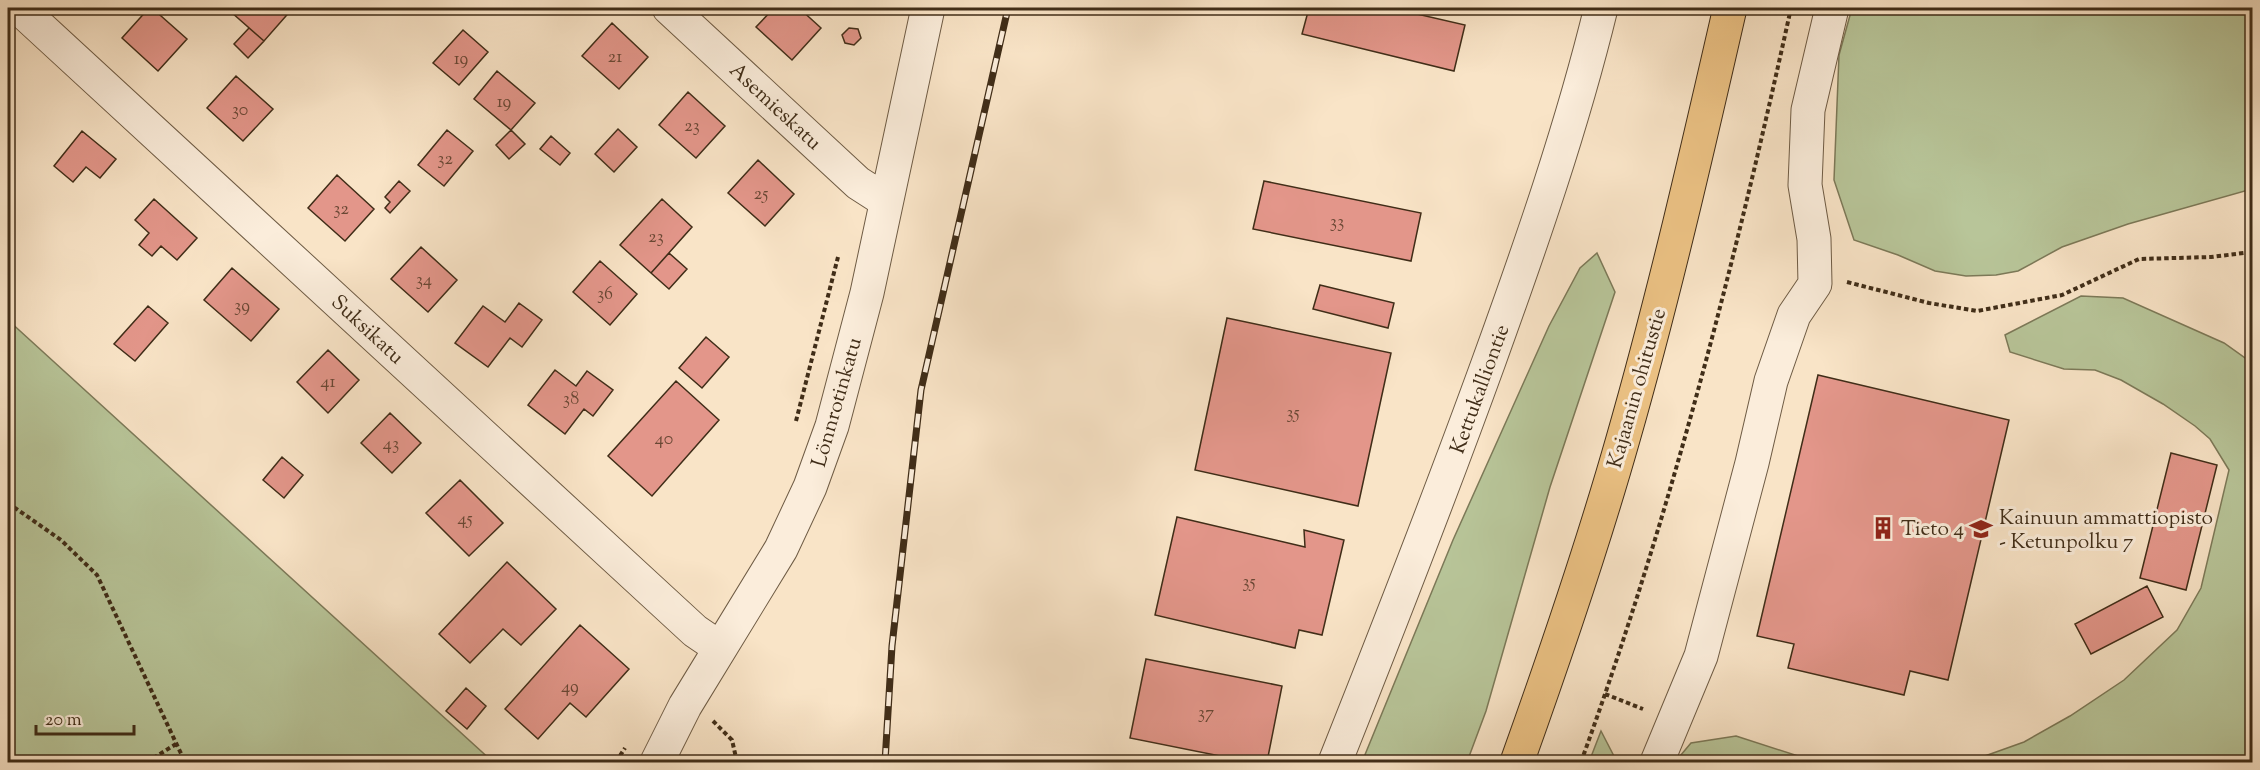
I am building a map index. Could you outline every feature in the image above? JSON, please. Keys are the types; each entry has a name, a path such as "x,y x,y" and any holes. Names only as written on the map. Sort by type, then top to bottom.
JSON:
{"highway":[{"name":"Kajaanin ohitustie","path":"1517,762 1554,660 1623,441 1678,234 1730,8"}],"street":[{"name":"Suksikatu","path":"19,8 695,631 720,648"},
{"name":"Asemieskatu","path":"669,8 858,183 886,201"},
{"name":"Lönnrotinkatu","path":"657,762 685,705 781,549 810,487 832,426 867,293 928,8"},
{"name":"Kettukalliontie","path":"1335,762 1433,516 1529,252 1601,8"},
{"path":"1657,762 1701,656 1752,463 1771,381 1794,315 1815,284 1814,239 1805,185 1808,110 1832,8"}],"path":[{"path":"1581,762 1605,694 1682,448 1756,166 1791,8"},
{"path":"1815,284 1851,282 1929,303 1977,311 2062,295 2139,259 2211,257 2253,252"},
{"path":"796,423 838,256"},
{"path":"8,503 61,540 97,576 185,762"},
{"path":"1605,694 1675,720"},
{"path":"717,723 732,740 736,762"},
{"path":"616,762 629,742"},
{"path":"147,762 176,744"}],"green space":[{"path":"1852,8 2252,8 2252,189 2128,224 2062,247 2018,271 1996,275 1966,276 1935,271 1854,240 1834,180 1839,55"},
{"path":"1597,253 1615,292 1550,487 1486,711 1467,762 1362,762 1453,540 1549,326 1580,268"},
{"path":"2081,296 2123,298 2224,343 2252,363 2252,762 1968,762 2024,742 2070,716 2124,680 2177,630 2201,588 2229,470 2210,439 2163,404 2121,380 2095,370 2064,369 2010,352 2005,335"},
{"path":"8,320 493,762 8,762"},
{"path":"1601,731 1617,762 1589,762"},
{"path":"1736,736 1798,756 1844,762 1675,762 1691,743"}],"building":[{"path":"149,8 152,8 187,39 158,71 122,38"},
{"path":"235,8 293,8 264,41 231,12"},
{"path":"774,8 799,8 821,28 792,60 756,27"},
{"path":"1309,8 1391,8 1465,25 1454,71 1302,34"},
{"path":"612,23 648,57 619,89 582,56"},
{"path":"249,28 264,41 248,58 234,44"},
{"path":"849,28 858,29 861,38 854,45 845,43 842,35"},
{"path":"463,30 488,52 459,85 433,63"},
{"path":"497,71 535,103 511,130 474,99"},
{"path":"236,76 273,109 243,141 207,108"},
{"path":"688,92 725,126 696,158 659,125"},
{"path":"618,129 637,147 614,172 595,154"},
{"path":"447,130 473,151 444,186 418,165"},
{"path":"511,130 525,144 509,159 496,145"},
{"path":"82,131 116,159 100,178 86,167 73,182 54,166"},
{"path":"551,136 570,153 560,165 540,149"},
{"path":"758,160 794,194 765,226 728,193"},
{"path":"337,175 374,209 345,241 308,208"},
{"path":"399,181 410,191 390,213 385,208 390,202 385,197"},
{"path":"1264,181 1421,213 1411,261 1253,229"},
{"path":"154,199 197,238 177,260 161,246 152,256 139,245 149,233 135,220"},
{"path":"662,199 692,227 651,273 620,245"},
{"path":"421,247 457,280 428,312 391,279"},
{"path":"669,253 687,269 669,289 651,273"},
{"path":"600,261 637,294 610,325 573,292"},
{"path":"232,268 279,309 251,341 204,300"},
{"path":"1320,285 1394,303 1388,328 1313,309"},
{"path":"519,303 542,320 522,347 510,338 488,367 455,343 483,306 505,322"},
{"path":"148,306 168,323 135,361 114,344"},
{"path":"1227,318 1391,353 1358,506 1195,470"},
{"path":"706,337 729,357 702,388 679,368"},
{"path":"328,350 359,380 328,413 297,382"},
{"path":"555,370 576,386 587,371 613,390 593,416 584,409 565,434 528,405"},
{"name":"Tieto 4","path":"1818,375 2009,420 1948,680 1910,671 1904,695 1788,668 1794,644 1757,636"},
{"path":"676,381 719,420 652,496 608,456"},
{"path":"390,413 421,443 392,473 361,443"},
{"path":"2171,453 2217,465 2186,590 2140,578"},
{"path":"282,457 303,475 284,498 263,480"},
{"path":"460,480 503,523 469,556 426,513"},
{"path":"1177,517 1305,547 1304,530 1344,540 1322,635 1299,630 1295,648 1155,615"},
{"path":"507,562 556,609 521,645 503,629 470,663 439,634"},
{"path":"2147,586 2163,617 2091,654 2075,624"},
{"path":"580,625 629,669 586,717 570,703 538,739 505,709"},
{"path":"1146,659 1282,686 1267,762 1250,762 1130,738"},
{"path":"466,688 486,706 467,729 446,711"}],"railway":[{"path":"885,762 892,646 921,390 1008,8"}],"place":[{"name":"Tieto 4","path":"1883,528"},
{"name":"Kainuun ammattiopisto - Ketunpolku 7","path":"1981,529"}]}
